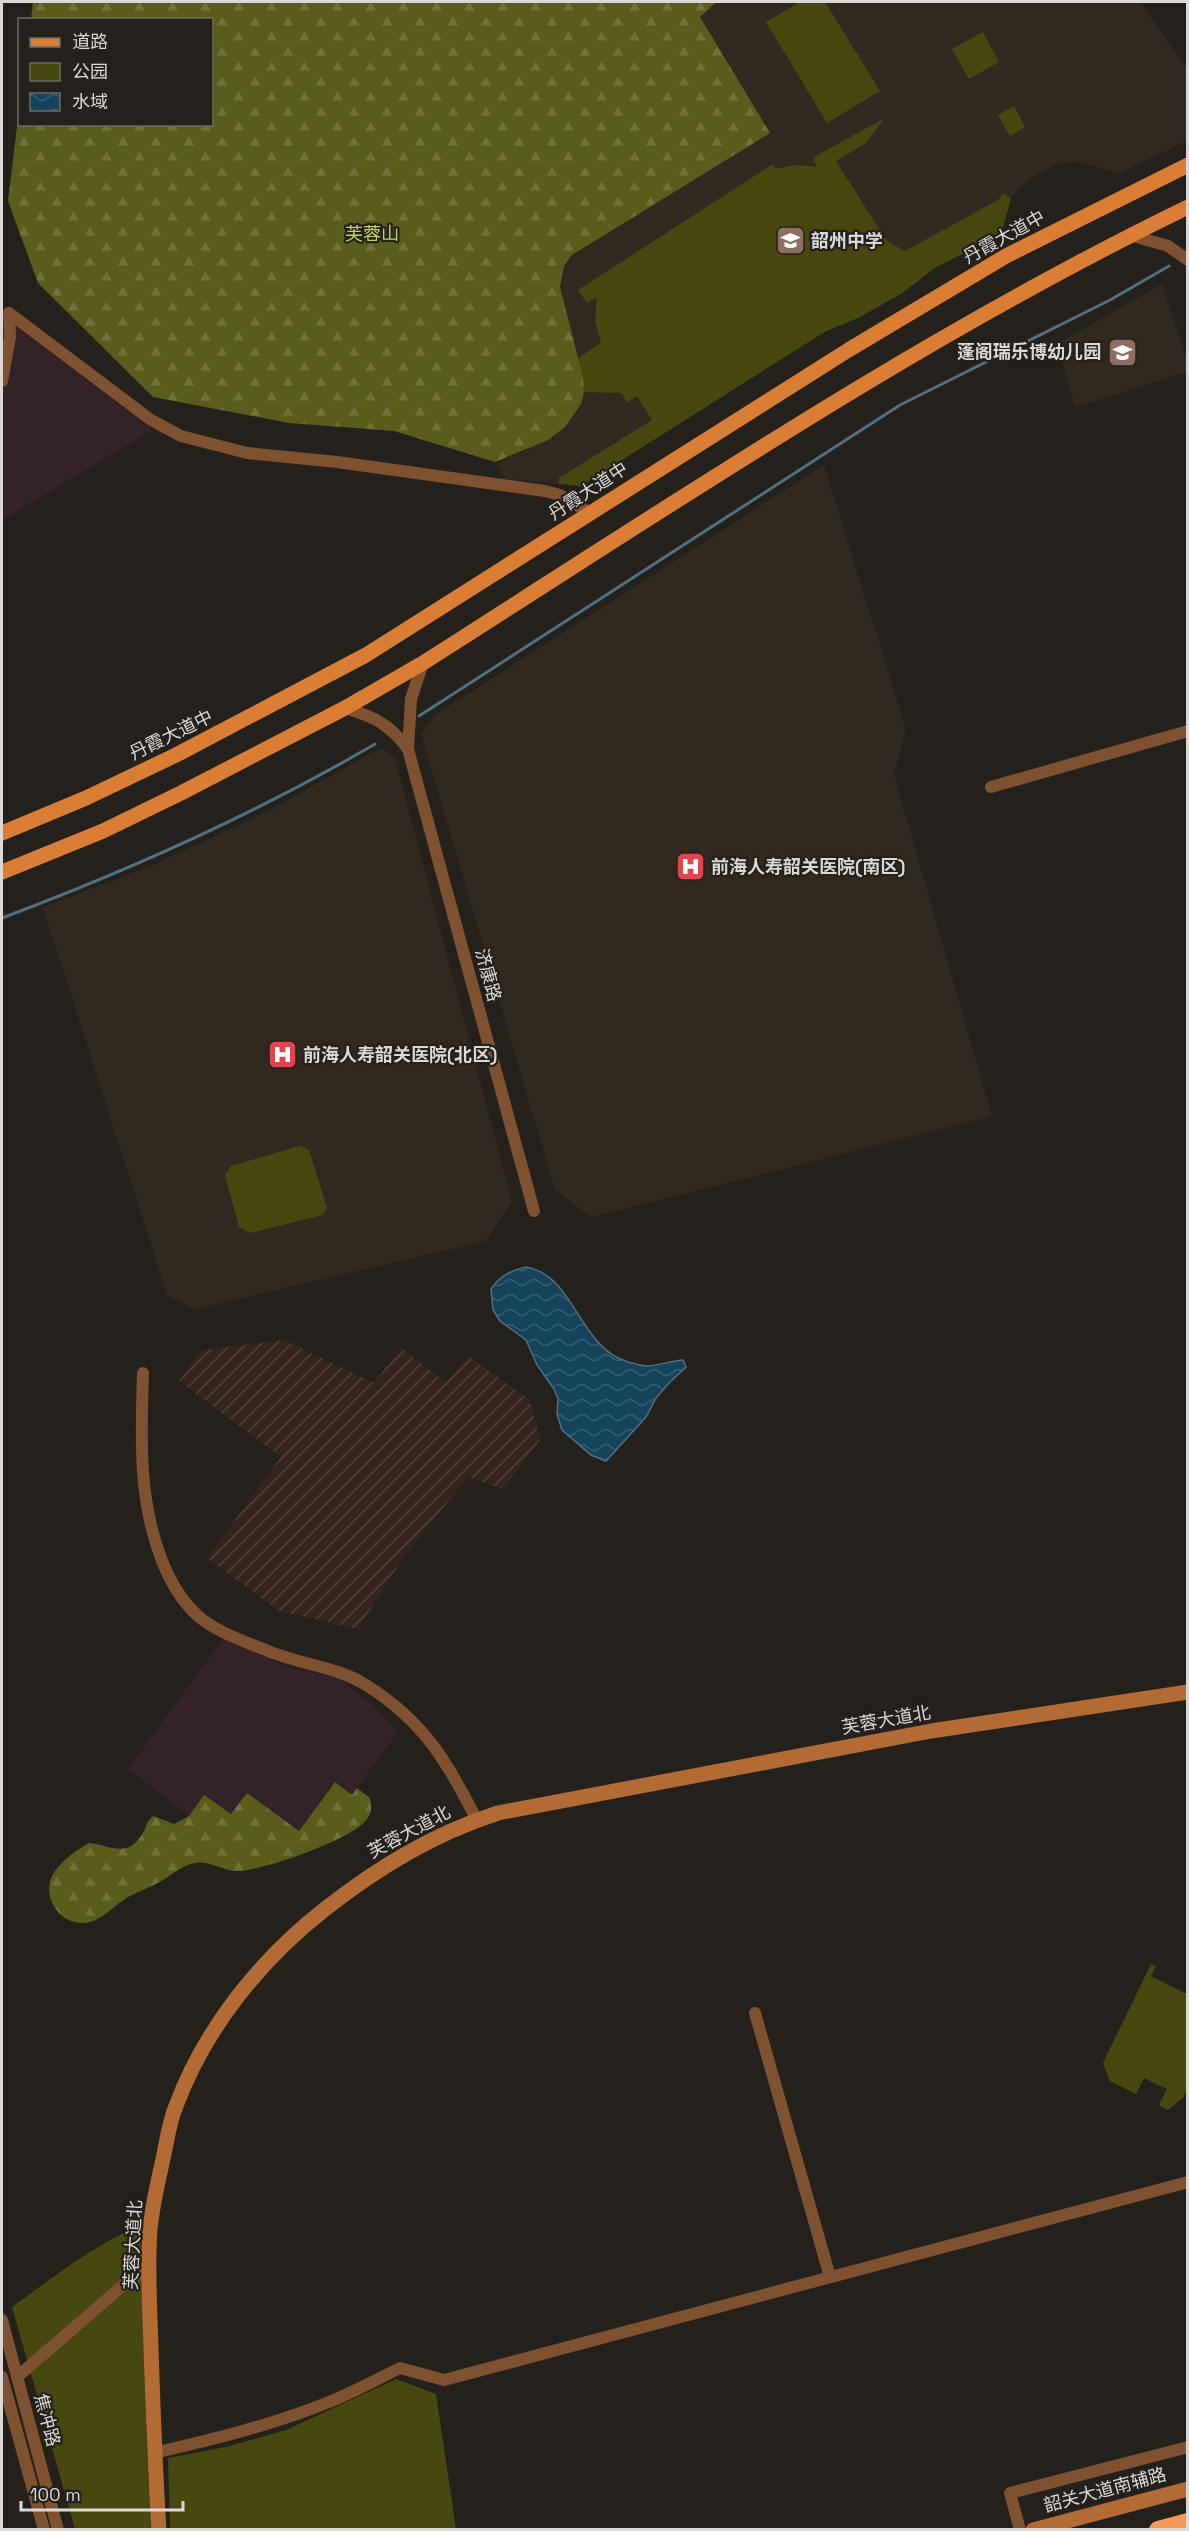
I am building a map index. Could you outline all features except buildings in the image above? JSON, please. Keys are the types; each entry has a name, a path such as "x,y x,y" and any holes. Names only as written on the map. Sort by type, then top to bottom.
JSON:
{"highway":[{"path":"1158,2529 1184,2524"}],"main road":[{"name":"丹霞大道中","path":"2,833 86,798 366,655 850,349 1006,256 1188,165"},
{"path":"2,872 103,831 345,708 423,663 887,370 1014,297 1188,207"},
{"name":"芙蓉大道北","path":"159,2529 154,2453 149,2268 154,2198 175,2107 199,2056 239,1994 280,1948 355,1886 410,1850 477,1820 516,1808 931,1731 1188,1692"},
{"name":"韶关大道南辅路","path":"1033,2529 1188,2489"}],"street":[{"path":"1130,235 1168,246 1188,260"},
{"path":"2,381 10,337 9,313 151,420 182,436 247,453 337,462 545,491 560,495 590,513"},
{"name":"济康路","path":"423,663 411,699 408,749 534,1210"},
{"name":"济康路","path":"345,708 367,715 389,727 408,749"},
{"path":"991,787 1188,731"},
{"path":"143,1373 142,1475 146,1501 153,1538 181,1598 202,1620 224,1633 291,1660 364,1683 392,1702 425,1733 441,1754 477,1820"},
{"path":"755,2013 830,2277"},
{"path":"154,2453 229,2435 274,2421 333,2400 400,2368 444,2380 1188,2182"},
{"path":"17,2377 127,2282 149,2268"},
{"name":"焦冲路","path":"2,2320 58,2529"},
{"name":"焦冲路","path":"2,2377 4,2397 44,2529"},
{"path":"1020,2529 1010,2493 1188,2447"}],"shaded area":[{"name":"韶州中学","path":"716,2 1140,2 1187,68 1187,141 1119,173 1075,161 1057,164 1034,176 1018,189 1011,199 1001,234 935,268 901,294 858,318 826,331 581,486 505,479 495,462 529,449 583,377 560,287 564,266 580,248 700,17"},
{"name":"蓬阁瑞乐博幼儿园","path":"1162,284 1187,361 1187,372 1075,407 1057,344"},
{"path":"2,316 152,430 2,520"},
{"name":"前海人寿韶关医院(南区)","path":"824,465 906,729 894,775 992,1116 591,1217 555,1190 421,734 435,715"},
{"name":"前海人寿韶关医院(北区)","path":"383,749 395,758 512,1202 486,1241 195,1309 167,1295 43,907 146,868 207,840 272,809 373,752"},
{"path":"284,1340 374,1383 401,1348 446,1382 468,1356 530,1400 540,1440 503,1489 468,1477 405,1555 358,1629 279,1611 207,1558 281,1457 179,1381 202,1350"},
{"path":"223,1639 290,1668 338,1678 373,1705 398,1732 352,1795 334,1782 299,1831 247,1793 232,1814 204,1795 189,1816 128,1769"}],"green space":[{"name":"芙蓉山","path":"33,2 716,2 700,17 770,133 572,255 564,266 560,287 583,377 584,392 581,404 565,427 548,440 495,462 394,431 289,423 153,397 38,283 8,201 18,118 18,126 213,126 213,18 31,18"},
{"path":"800,2 825,2 880,91 827,123 766,22"},
{"path":"983,32 999,62 969,79 952,49"},
{"path":"1014,106 1025,127 1010,136 998,115"},
{"path":"881,120 882,122 866,143 836,161 887,241 905,251 998,200 1004,193 1011,199 1001,234 935,268 901,294 858,318 826,331 581,486 559,484 559,478 652,420 637,396 627,402 621,393 584,392 578,358 601,343 595,321 597,297 587,303 578,290 773,164 775,169 795,165 817,167 814,160 816,156"},
{"path":"300,1146 309,1150 327,1208 323,1215 250,1233 239,1227 225,1175 231,1166"},
{"path":"335,1782 352,1795 357,1788 370,1798 371,1811 359,1827 327,1844 268,1865 239,1871 206,1863 191,1864 127,1898 100,1918 90,1922 75,1922 67,1919 51,1901 49,1893 52,1876 68,1857 89,1843 117,1849 130,1847 136,1843 153,1816 174,1824 189,1816 204,1795 231,1814 247,1793 299,1831"},
{"path":"1151,1964 1156,1966 1151,1976 1187,1994 1187,2089 1183,2098 1168,2110 1159,2105 1167,2089 1144,2078 1136,2094 1110,2081 1103,2063"},
{"path":"140,2225 147,2454 152,2529 75,2529 12,2307 90,2252"},
{"path":"396,2379 436,2394 456,2529 170,2529 168,2458 226,2447 286,2430"}],"water":[{"path":"526,1267 542,1273 556,1283 598,1342 611,1354 644,1366 683,1360 686,1367 656,1398 646,1417 606,1461 591,1455 562,1430 557,1414 558,1399 554,1389 537,1365 526,1340 500,1321 493,1310 491,1289 494,1284 515,1270"}],"waterway":[{"path":"419,716 900,405 1110,300 1169,266"},
{"path":"2,918 192,839 285,794 375,744"}],"place":[{"name":"韶州中学","path":"790,241"},
{"name":"蓬阁瑞乐博幼儿园","path":"1122,352"},
{"name":"前海人寿韶关医院(南区)","path":"690,867"},
{"name":"前海人寿韶关医院(北区)","path":"282,1055"}]}
